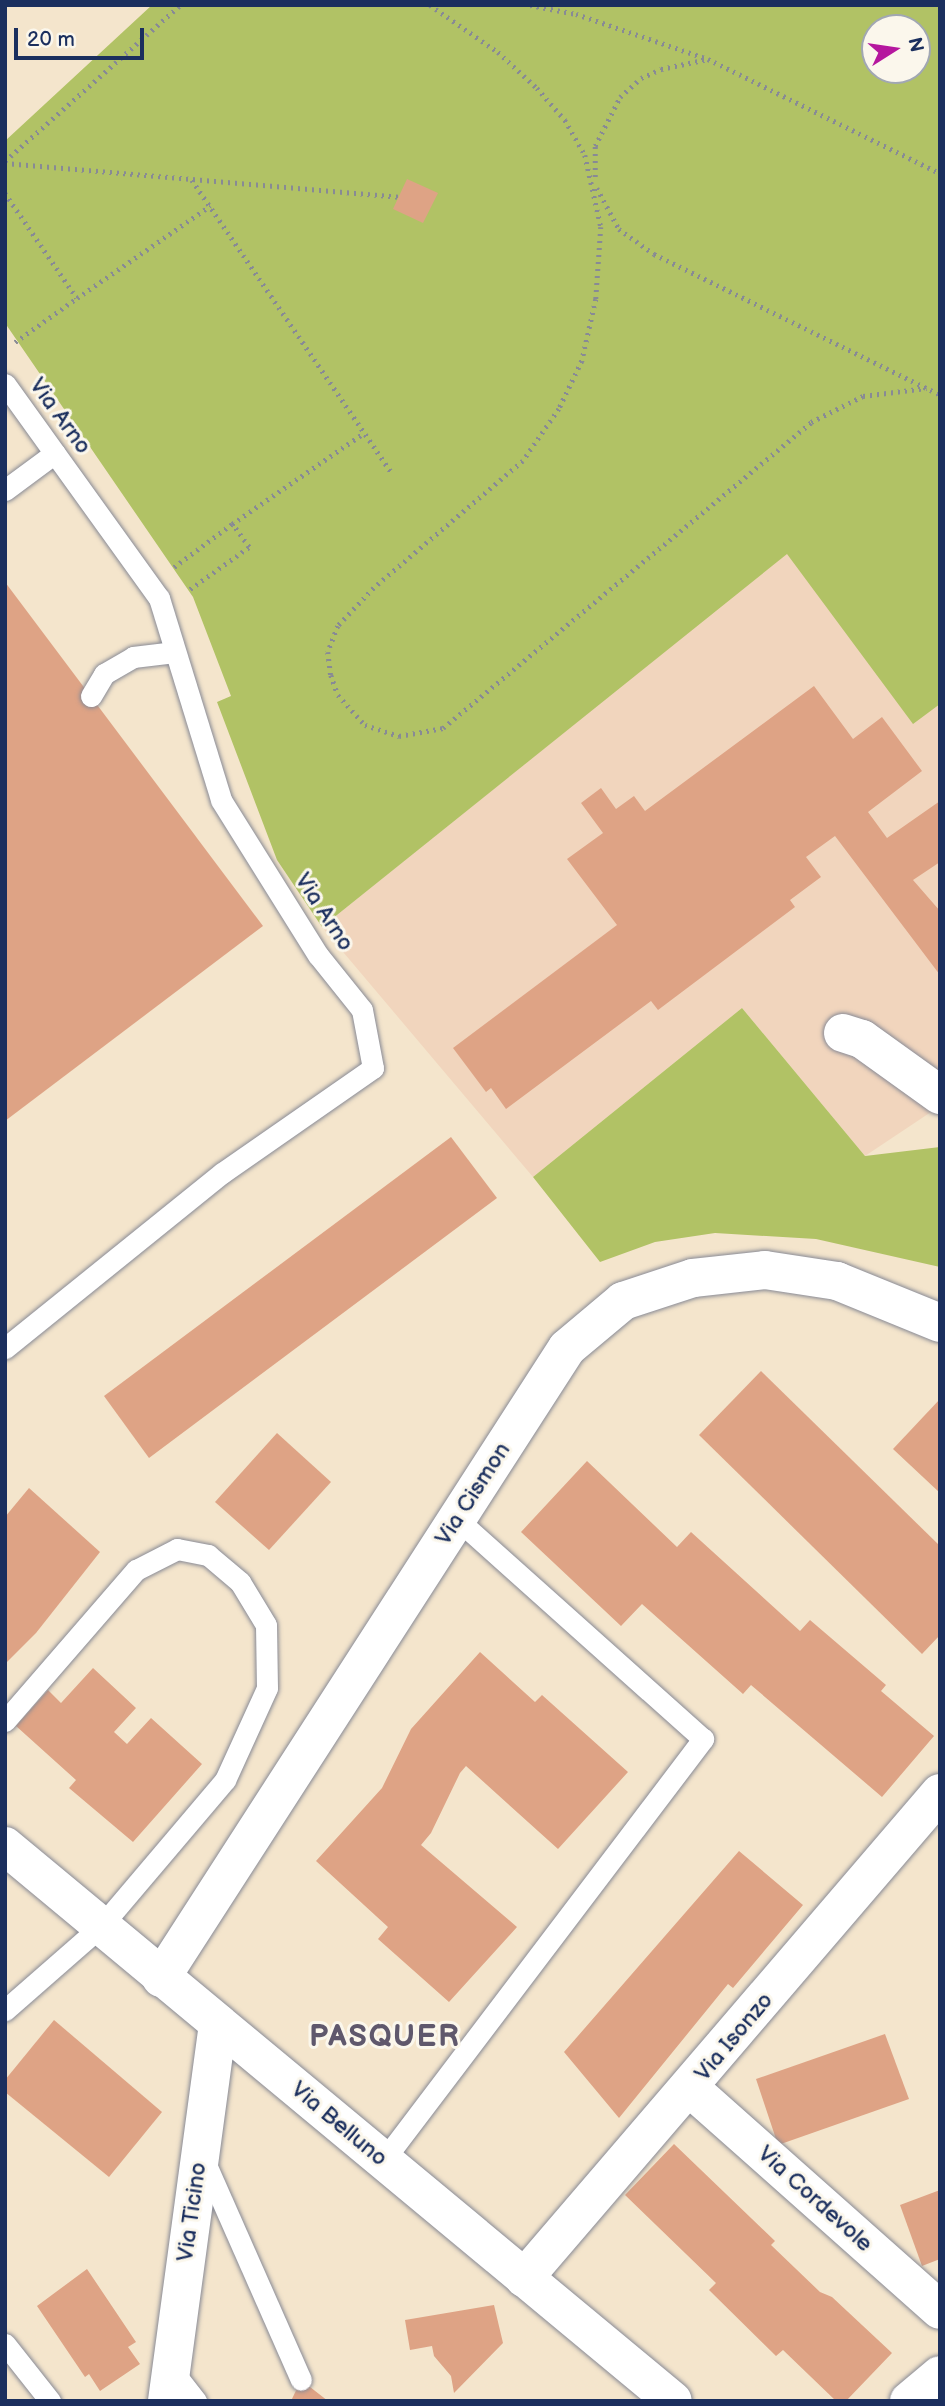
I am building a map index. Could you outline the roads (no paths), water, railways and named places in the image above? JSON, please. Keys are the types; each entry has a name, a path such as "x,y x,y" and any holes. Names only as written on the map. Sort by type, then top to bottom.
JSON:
{"street":[{"path":"843,1033 862,1039 940,1095"},
{"name":"Via Cismon","path":"161,1978 567,1348 622,1301 693,1278 765,1270 837,1281 940,1323"},
{"name":"Via Isonzo","path":"524,2278 690,2088 940,1793"},
{"name":"Via Belluno","path":"5,1846 673,2401"},
{"name":"Via Ticino","path":"169,2385 218,2023"},
{"name":"Via Cordevole","path":"690,2088 940,2310"},
{"path":"909,2401 940,2375"}],"lane":[{"name":"Via Arno","path":"5,384 159,598 221,800 318,955 362,1010 373,1068 222,1173 63,1304 5,1348"},
{"path":"5,490 55,453"},
{"path":"91,696 104,674 133,657 175,652"},
{"path":"383,2161 703,1739 457,1519"},
{"path":"5,1721 136,1570 177,1549 208,1555 240,1582 266,1625 267,1688 225,1780 101,1926 5,2010"},
{"path":"201,2151 301,2380"},
{"path":"5,2344 50,2401"},
{"path":"169,2385 196,2401"}],"district":[{"name":"PASQUER","path":"385,2037"}]}
